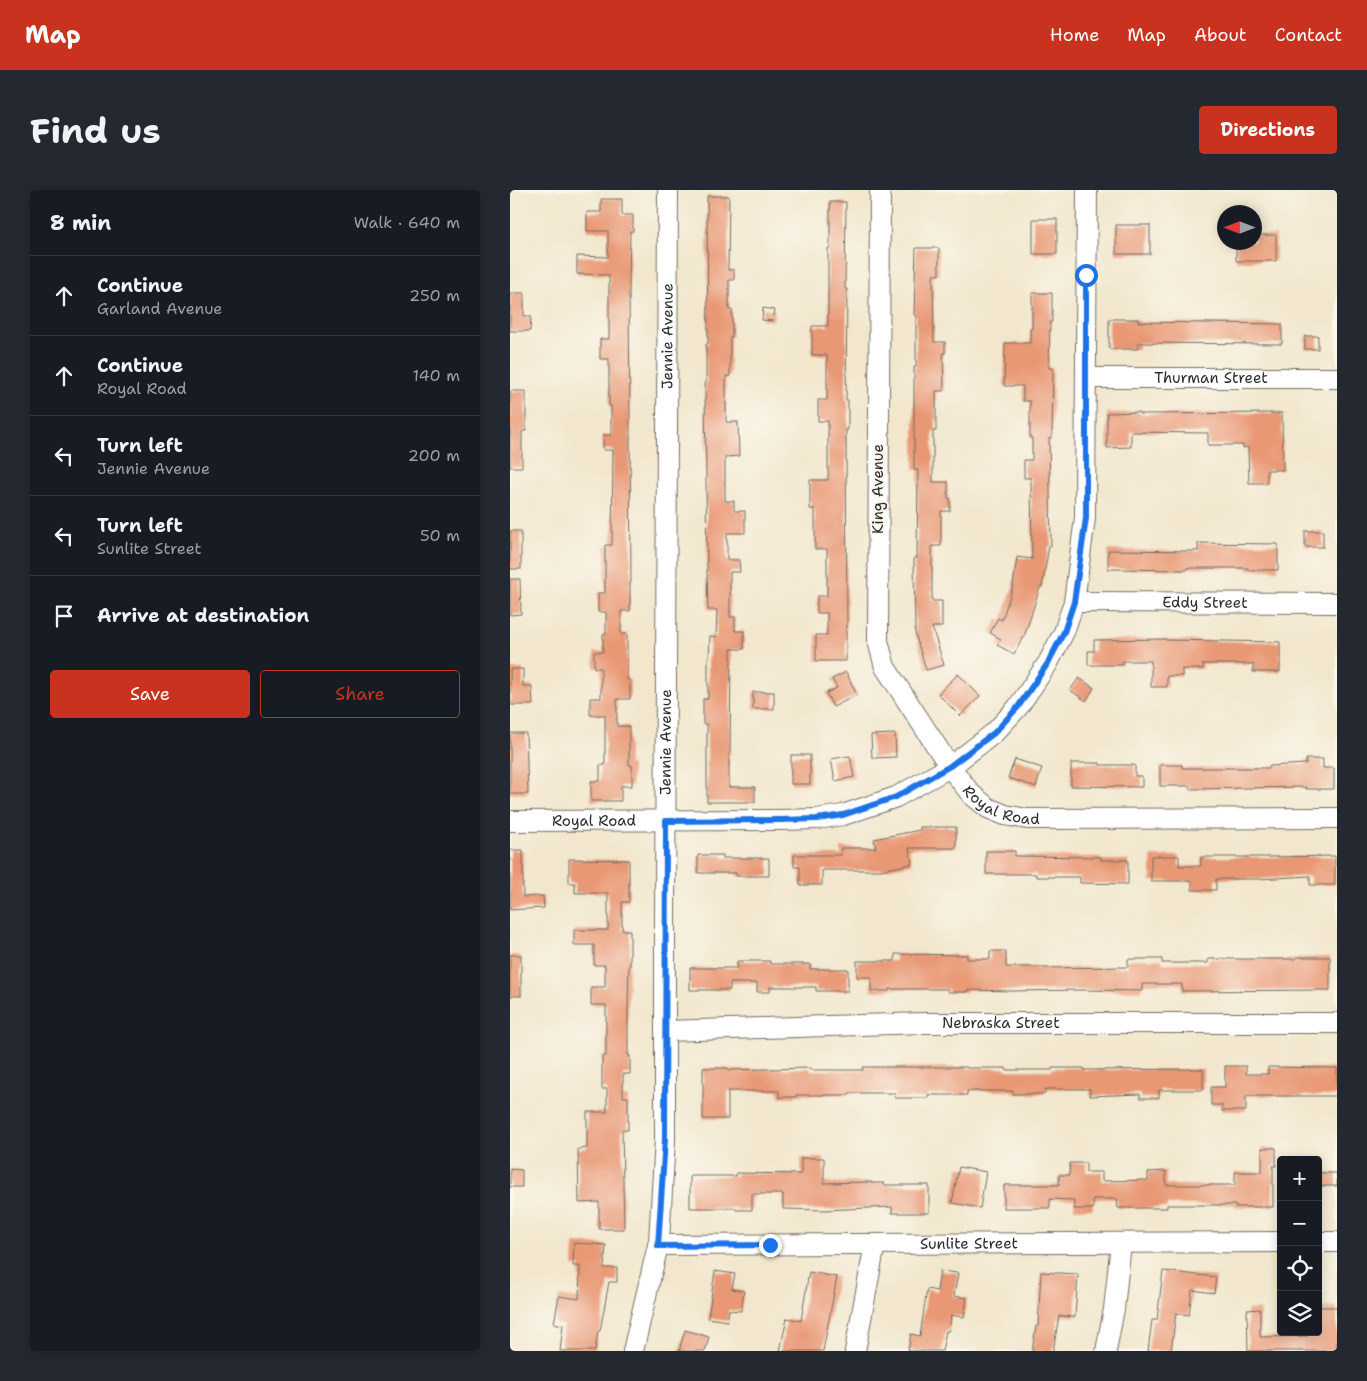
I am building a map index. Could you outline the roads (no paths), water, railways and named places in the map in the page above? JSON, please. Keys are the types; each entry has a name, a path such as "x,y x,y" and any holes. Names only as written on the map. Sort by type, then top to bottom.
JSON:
{"street":[{"name":"Jennie Avenue","path":"633,1351 658,1246 665,1139 668,190"},
{"name":"King Avenue","path":"880,190 878,641 885,668 950,766"},
{"path":"950,766 994,733 1018,707 1048,663 1064,632 1074,602 1086,518 1086,190"},
{"name":"Thurman Street","path":"1086,378 1337,378"},
{"name":"Eddy Street","path":"1074,602 1337,603"},
{"name":"Royal Road","path":"510,822 807,819 843,815 896,797 950,766 971,794 988,808 1005,815 1027,818 1337,818"},
{"name":"Nebraska Street","path":"665,1031 924,1023 1337,1023"},
{"name":"Sunlite Street","path":"658,1246 1277,1242"},
{"path":"1322,1242 1337,1242"},
{"path":"1106,1351 1114,1309 1121,1243"},
{"path":"854,1351 875,1244"}]}
